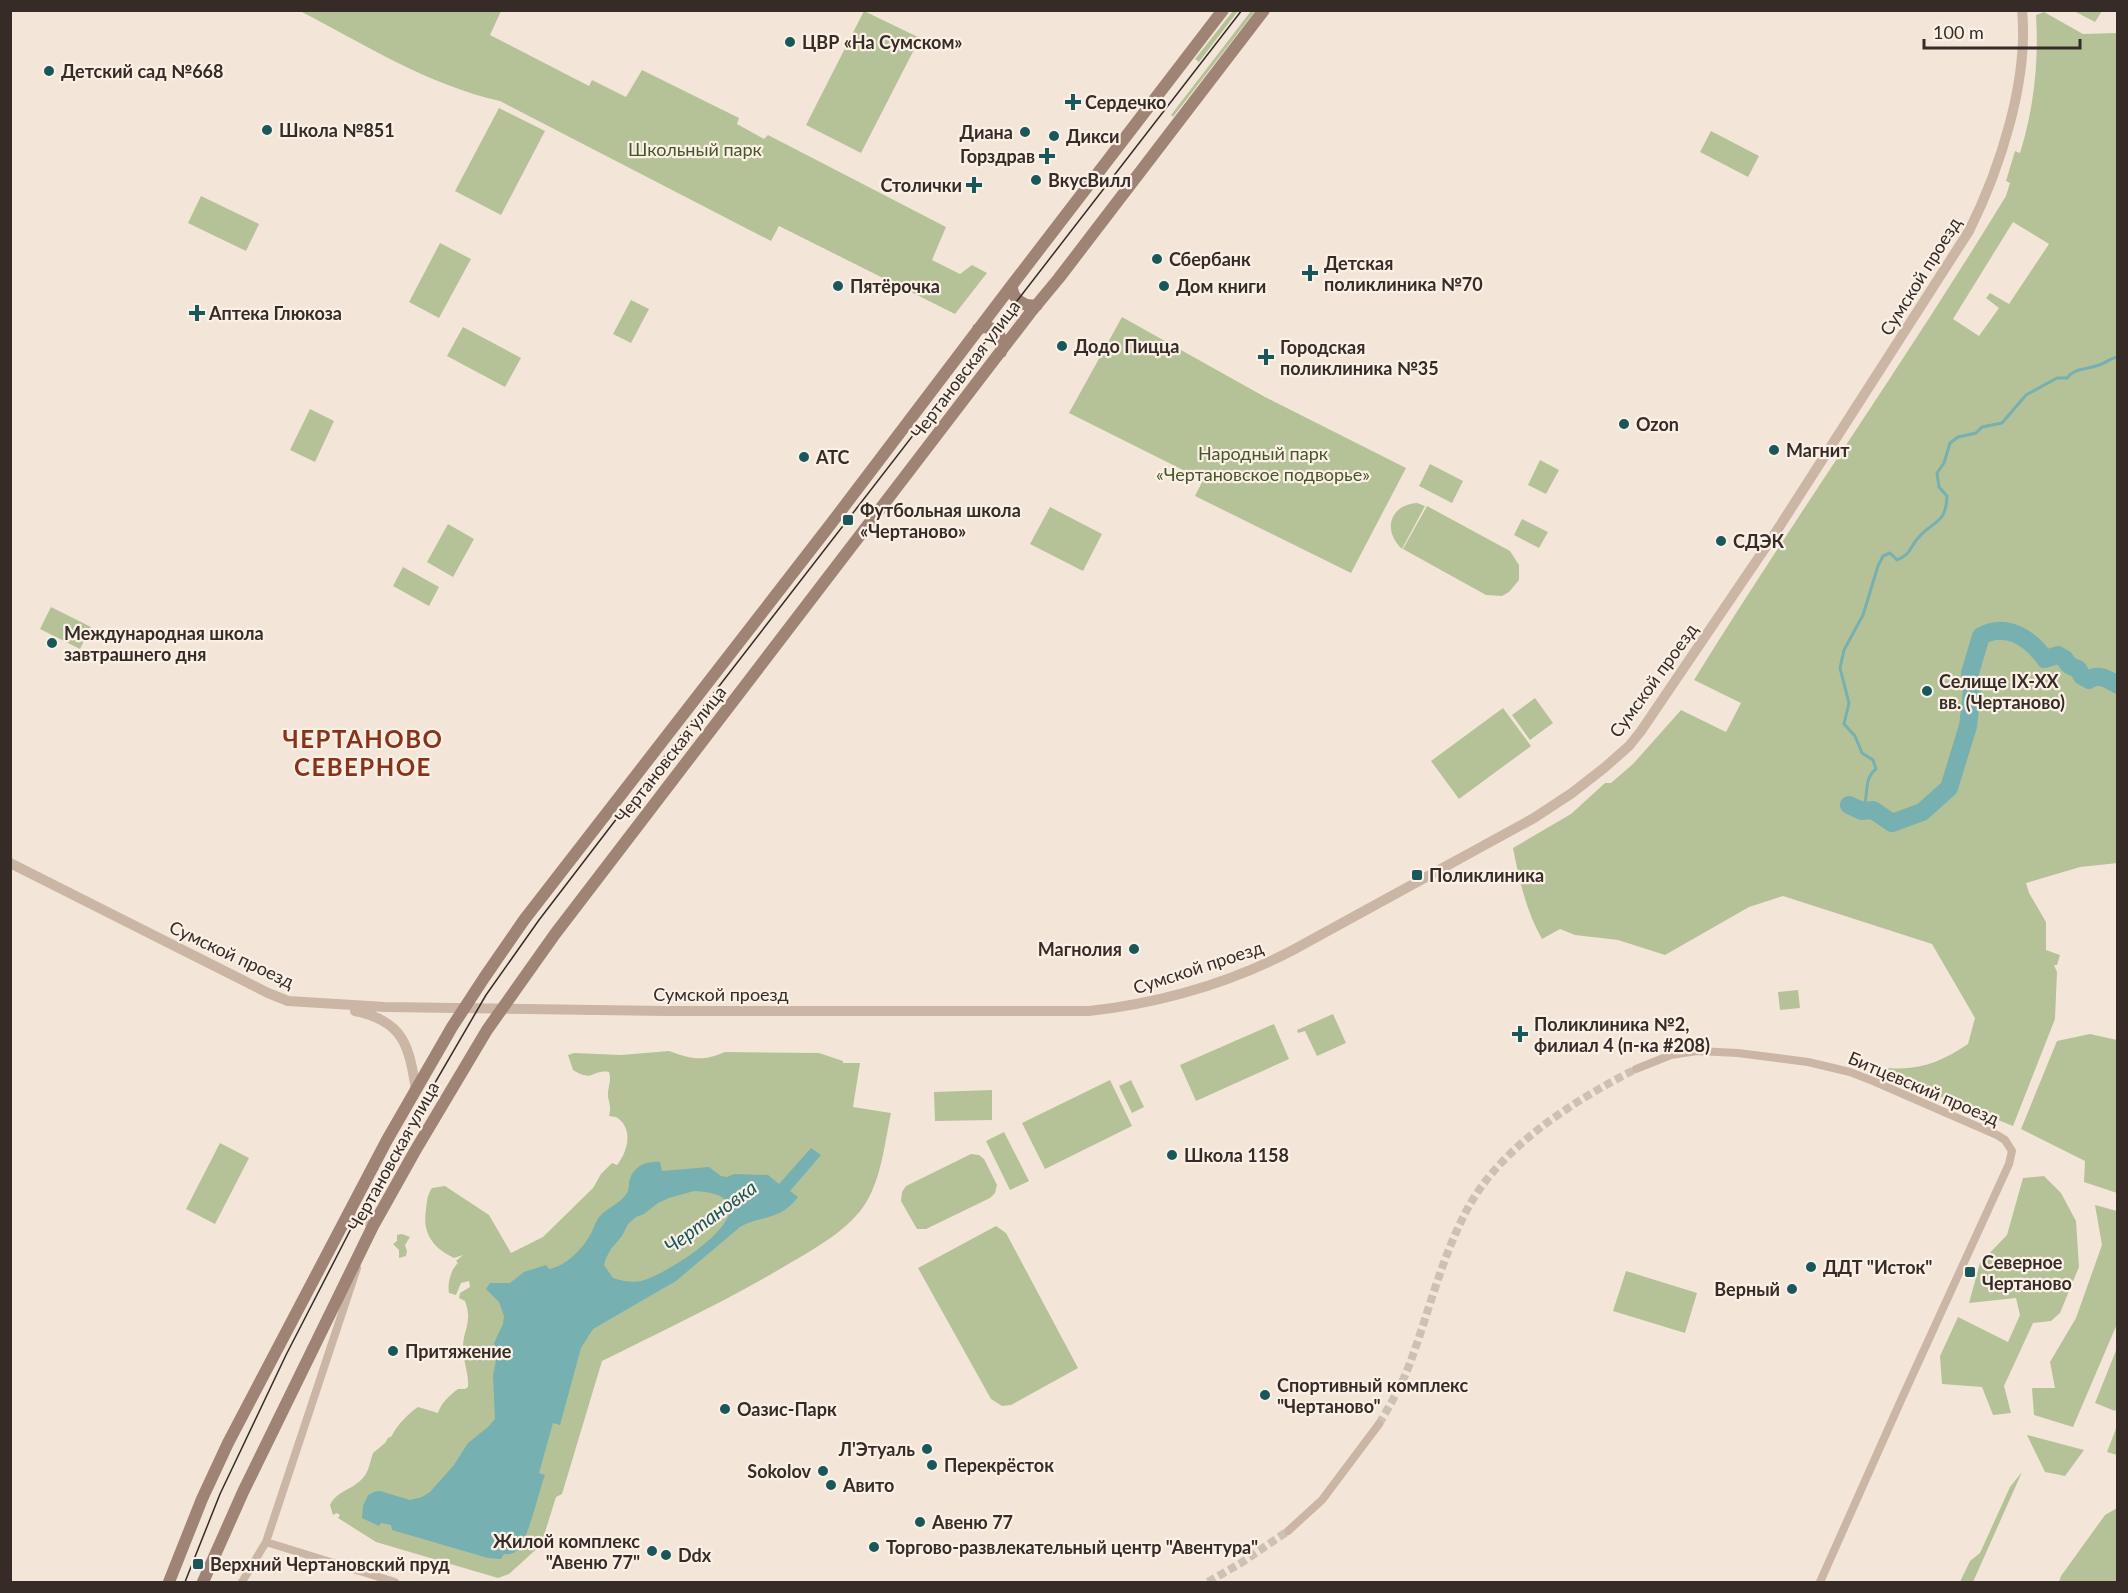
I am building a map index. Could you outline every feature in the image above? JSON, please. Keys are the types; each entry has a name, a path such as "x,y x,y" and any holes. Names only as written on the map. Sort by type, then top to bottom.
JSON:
{"main road":[{"name":"Чертановская улица","path":"169,1582 202,1499 228,1443 348,1212 465,1008 524,920 830,525 1223,10"},
{"name":"Чертановская улица","path":"203,1582 243,1492 366,1238 461,1072 501,1008 561,926 1264,10"},
{"path":"1012,285 1013,294 1018,300 1027,305 1037,305"},
{"path":"978,329 984,326 989,327 999,334 1003,345 1000,353"}],"street":[{"name":"Сумской проезд","path":"10,863 268,993 288,1001 325,1004 666,1011 1089,1011 1155,1001 1274,960 1456,863 1540,815 1604,768 1629,746 1652,717 1774,535 1955,255 1982,203 2004,139 2020,71 2022,10"},
{"path":"325,1004 367,1013 395,1029 410,1054 416,1090"},
{"name":"Битцевский проезд","path":"1636,1069 1671,1055 1706,1051 1758,1055 1828,1066 1873,1081 1997,1135 2005,1140 2012,1151 2009,1164 1820,1582"},
{"path":"348,1212 373,1226"},
{"path":"242,1582 266,1542 346,1307 366,1238"},
{"path":"1288,1531 1322,1500 1379,1424"},
{"path":"266,1542 395,1582"}],"green space":[{"name":"Школьный парк","path":"300,11 501,11 490,35 589,86 592,80 626,97 642,70 739,118 737,124 764,139 768,135 946,227 932,260 960,274 972,265 987,273 955,314 779,226 771,241 500,101 447,85 422,74"},
{"path":"864,11 920,38 861,153 806,125"},
{"path":"1233,11 1238,11 1199,62 1195,59"},
{"path":"1251,11 1255,11 1173,117 1171,115"},
{"path":"2074,11 2102,11 2095,22"},
{"path":"2044,12 2083,34 2117,33 2118,863 2080,867 2026,883 2029,893 2046,922 2046,950 2060,955 2057,965 2054,965 2057,972 2055,1019 2013,1126 1884,1074 1888,1068 1910,1068 1930,1064 1968,1044 1975,1018 1932,944 1783,896 1749,907 1665,955 1618,940 1575,935 1560,929 1542,939 1527,906 1513,848 1571,814 1605,783 1611,783 1633,764 1681,710 1726,732 1741,703 1694,680 2006,196 2010,183 2006,181 2015,151 2020,153 2032,102 2037,49 2036,15","holes":["2013,222 2049,244 2009,304 1990,293 1986,298 1999,308 1979,336 1953,319"]},
{"path":"499,108 545,131 501,215 455,191"},
{"path":"1711,131 1759,156 1748,177 1700,152"},
{"path":"201,196 259,224 246,251 188,223"},
{"path":"440,243 471,259 439,318 409,302"},
{"path":"631,300 649,309 631,343 613,334"},
{"name":"Народный парк «Чертановское подворье»","path":"1122,317 1265,397 1406,468 1351,573 1195,496 1203,480 1069,413"},
{"path":"463,327 521,358 505,387 447,356"},
{"path":"310,409 334,421 315,462 290,450"},
{"path":"1540,460 1559,470 1546,494 1528,485"},
{"path":"1430,464 1463,481 1452,503 1419,486"},
{"path":"1417,503 1425,506 1402,549 1392,534 1392,520 1400,508"},
{"path":"1427,506 1510,551 1519,565 1519,580 1509,592 1502,596 1486,595 1403,549"},
{"path":"1050,507 1102,534 1083,571 1030,544"},
{"path":"1522,519 1548,532 1539,548 1514,535"},
{"path":"448,524 474,539 453,577 427,562"},
{"path":"403,567 439,587 429,606 393,586"},
{"path":"51,607 91,627 80,649 40,629"},
{"path":"1535,698 1553,723 1530,740 1512,715"},
{"path":"1503,708 1531,746 1459,799 1431,761"},
{"path":"1798,990 1800,1008 1780,1010 1778,992"},
{"path":"1333,1014 1346,1043 1317,1056 1305,1031 1298,1033 1297,1030"},
{"path":"1274,1024 1289,1059 1196,1101 1180,1065"},
{"path":"2090,1034 2117,1040 2117,1193 2084,1182 2085,1161 2021,1129 2057,1041"},
{"path":"669,1051 697,1058 725,1052 819,1053 843,1061 843,1063 860,1063 853,1107 891,1113 876,1180 860,1211 841,1230 808,1253 718,1303 602,1361 562,1494 556,1497 541,1545 509,1574 498,1578 376,1542 338,1518 340,1515 337,1513 333,1515 330,1505 333,1500 364,1477 373,1453 392,1436 407,1416 418,1407 438,1413 452,1394 458,1389 468,1387 463,1341 468,1315 465,1301 459,1298 460,1293 470,1287 469,1281 461,1283 456,1295 449,1293 452,1273 458,1263 456,1261 463,1255 454,1258 440,1250 428,1233 425,1218 428,1196 432,1188 445,1186 489,1215 511,1253 543,1237 593,1188 601,1174 612,1163 617,1165 624,1153 627,1140 627,1133 622,1122 616,1117 609,1116 609,1072 599,1072 589,1076 580,1074 573,1070 568,1055 574,1053 621,1055"},
{"path":"1110,1080 1132,1126 1045,1169 1022,1123"},
{"path":"1131,1080 1144,1107 1132,1113 1119,1086"},
{"path":"992,1090 992,1120 935,1121 934,1092"},
{"path":"1004,1132 1029,1181 1010,1190 986,1141"},
{"path":"220,1143 249,1158 215,1224 186,1209"},
{"path":"971,1154 979,1155 984,1159 997,1185 995,1193 990,1198 926,1229 917,1229 901,1201 902,1192 906,1186"},
{"path":"2044,1176 2061,1193 2076,1221 2079,1267 2060,1313 2051,1321 2033,1323 2004,1386 2011,1413 1993,1415 1982,1387 1942,1384 1940,1356 1958,1317 2008,1342 2020,1315 2016,1298 1969,1303 1980,1263 2007,1235 2023,1178"},
{"path":"2095,1205 2117,1211 2117,1324 2073,1427 2034,1415 2032,1388 2055,1388 2050,1362 2076,1318 2102,1245"},
{"path":"996,1226 1006,1233 1078,1368 1011,1405 1002,1406 991,1399 918,1268"},
{"path":"397,1235 410,1237 405,1245 406,1256 399,1258 399,1250 393,1244 397,1241"},
{"path":"1626,1271 1697,1293 1685,1333 1613,1311"},
{"path":"2117,1348 2118,1406 2115,1411 2095,1403"},
{"path":"2117,1426 2117,1455 2107,1452"},
{"path":"2027,1435 2084,1450 2065,1476 2045,1472"},
{"path":"2022,1472 1973,1582 1960,1582 1970,1561 1980,1553 2010,1487"},
{"path":"2117,1508 2117,1582 2059,1582 2105,1515"}],"water":[{"name":"Верхний Чертановский пруд","path":"811,1148 821,1155 790,1191 798,1197 791,1205 778,1214 740,1227 676,1281 593,1329 581,1348 560,1425 553,1423 539,1473 545,1475 525,1536 516,1551 504,1554 501,1559 488,1558 392,1530 391,1525 381,1523 379,1526 362,1518 363,1506 368,1495 374,1492 380,1491 410,1500 430,1492 454,1465 468,1443 495,1419 493,1376 497,1355 494,1343 503,1324 504,1316 499,1302 486,1289 490,1283 510,1283 524,1272 546,1265 549,1269 569,1260 586,1242 599,1217 627,1193 629,1181 635,1170 646,1163 660,1162 662,1171 709,1167 721,1176 727,1177 734,1174 768,1175 779,1184","holes":["694,1191 720,1196 729,1206 727,1220 714,1235 676,1264 656,1275 634,1282 613,1278 604,1265 611,1249 628,1224 658,1203"]}],"waterway":[{"path":"1862,811 1869,778 1876,769 1873,760 1862,753 1855,736 1844,724 1849,703 1840,668 1844,650 1863,615 1883,556 1890,553 1897,560 1902,558 1919,537 1942,517 1947,496 1939,487 1937,473 1944,463 1950,443 1958,437 1976,433 1982,427 2002,423 2026,395 2057,378 2067,378 2078,370 2118,357"},
{"name":"Чертановка","path":"1849,805 1862,811 1873,810 1892,823 1922,812 1949,788 1968,726 1972,692 1970,673 1981,636 1999,631 2017,634 2039,651 2045,659 2058,655 2089,680 2099,677 2118,685"}],"tunnel":[{"path":"1379,1424 1407,1371 1436,1284 1459,1225 1483,1184 1501,1163 1542,1126 1589,1095 1636,1069"},
{"path":"1208,1582 1288,1531"}],"tram line":[{"path":"185,1582 220,1494 286,1355 357,1217 486,995 539,920 624,809 1242,10"}],"place":[{"name":"ЦВР «На Сумском»","path":"790,42"},
{"name":"Детский сад №668","path":"49,71"},
{"name":"Сердечко","path":"1073,102"},
{"name":"Школа №851","path":"267,130"},
{"name":"Диана","path":"1025,132"},
{"name":"Дикси","path":"1054,136"},
{"name":"Горздрав","path":"1047,156"},
{"name":"ВкусВилл","path":"1036,180"},
{"name":"Столички","path":"974,185"},
{"name":"Сбербанк","path":"1157,259"},
{"name":"Детская поликлиника №70","path":"1310,273"},
{"name":"Пятёрочка","path":"838,286"},
{"name":"Дом книги","path":"1164,286"},
{"name":"Аптека Глюкоза","path":"197,313"},
{"name":"Додо Пицца","path":"1062,346"},
{"name":"Городская поликлиника №35","path":"1266,357"},
{"name":"Ozon","path":"1624,424"},
{"name":"Магнит","path":"1774,450"},
{"name":"АТС","path":"804,457"},
{"name":"Футбольная школа «Чертаново»","path":"848,520"},
{"name":"СДЭК","path":"1721,541"},
{"name":"Международная школа завтрашнего дня","path":"52,643"},
{"name":"Селище IX-XX вв. (Чертаново)","path":"1927,691"},
{"name":"Поликлиника","path":"1417,875"},
{"name":"Магнолия","path":"1134,949"},
{"name":"Поликлиника №2, филиал 4 (п-ка #208)","path":"1520,1034"},
{"name":"Школа 1158","path":"1172,1155"},
{"name":"ДДТ \"Исток\"","path":"1811,1267"},
{"name":"Северное Чертаново","path":"1970,1272"},
{"name":"Верный","path":"1792,1289"},
{"name":"Притяжение","path":"393,1351"},
{"name":"Спортивный комплекс \"Чертаново\"","path":"1265,1395"},
{"name":"Оазис-Парк","path":"725,1409"},
{"name":"Л'Этуаль","path":"927,1449"},
{"name":"Перекрёсток","path":"932,1465"},
{"name":"Sokolov","path":"823,1471"},
{"name":"Авито","path":"831,1485"},
{"name":"Авеню 77","path":"920,1522"},
{"name":"Торгово-развлекательный центр \"Авентура\"","path":"874,1547"},
{"name":"Жилой комплекс \"Авеню 77\"","path":"652,1551"},
{"name":"Ddx","path":"666,1555"},
{"name":"Верхний Чертановский пруд","path":"198,1564"}],"district":[{"name":"ЧЕРТАНОВО СЕВЕРНОЕ","path":"363,752"}]}
